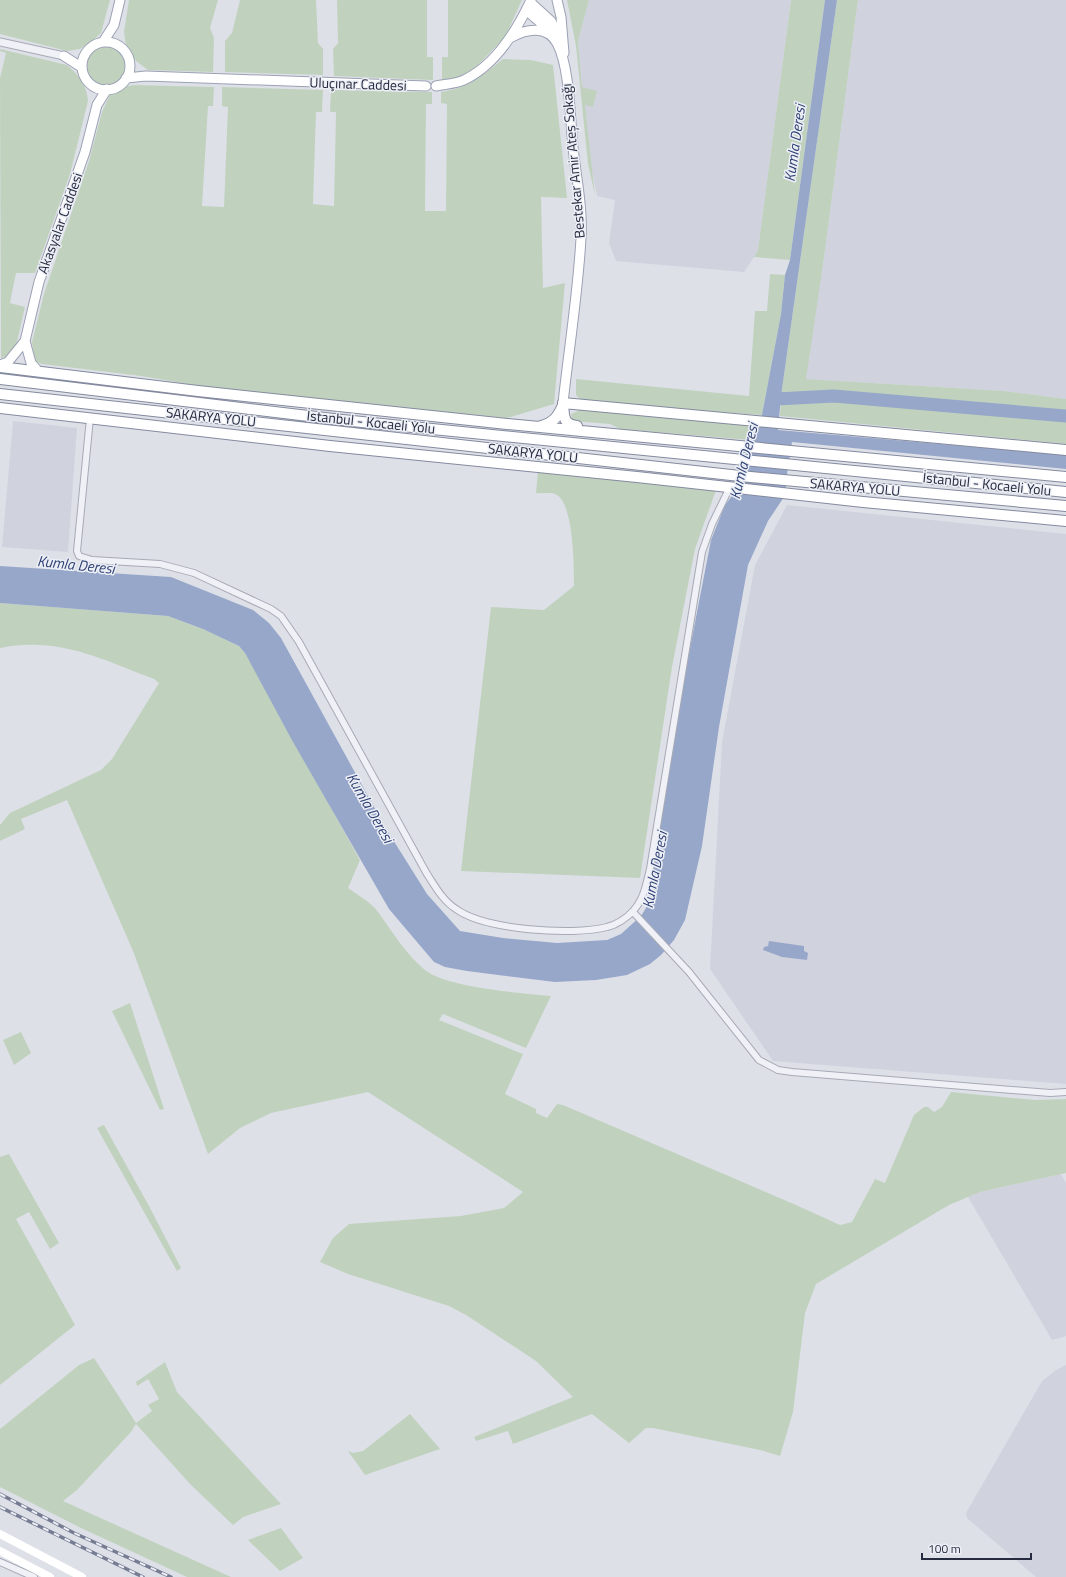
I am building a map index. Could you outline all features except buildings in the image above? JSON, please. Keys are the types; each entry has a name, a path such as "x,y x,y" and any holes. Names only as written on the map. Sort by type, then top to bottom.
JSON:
{"highway":[{"path":"0,366 198,391 617,434 1066,477"},
{"name":"İstanbul - Kocaeli Yolu","path":"0,379 342,420 1066,492"},
{"name":"SAKARYA YOLU","path":"0,394 800,483 1066,506"},
{"path":"563,403 1066,450"},
{"path":"537,426 551,422 558,417 563,403"},
{"path":"563,403 565,421 568,424 599,428 617,434"},
{"path":"0,408 330,446 786,494 1066,521"},
{"path":"813,467 920,463"},
{"path":"800,483 921,507"}],"main road":[{"path":"96,105 92,86 84,77 81,67 84,55 91,47 103,42 114,25 120,0"},
{"path":"557,0 561,17 566,75"},
{"path":"529,4 554,25 560,38 565,57"},
{"path":"529,4 549,29 557,42"},
{"name":"Uluçınar Caddesi","path":"436,86 456,83 469,77 488,62 512,37 529,4"},
{"path":"92,86 107,89 115,87 126,78 130,66 127,55 119,46 114,25"},
{"path":"512,37 522,31 541,30 549,34 557,42"},
{"path":"103,42 119,46"},
{"name":"Bestekar Amir Ateş Sokağı","path":"557,42 566,75 581,236 563,403"},
{"path":"64,56 84,55"},
{"path":"64,56 81,67"},
{"path":"130,66 146,76"},
{"name":"Uluçınar Caddesi","path":"126,78 146,76 426,86"},
{"path":"96,105 107,89"},
{"name":"Akasyalar Caddesi","path":"25,341 39,282 83,158 96,105"},
{"path":"0,366 8,362 25,341"},
{"path":"25,341 32,363 38,371"},
{"path":"0,1534 82,1577"},
{"path":"0,1551 50,1577"}],"street":[{"path":"0,42 64,56"},
{"name":"Uluçınar Caddesi","path":"426,86 436,86"},
{"path":"90,418 77,551 79,556 92,560 176,567 228,587 271,609 281,616 299,642 428,874 445,900 456,909 470,917 488,922 558,931 608,927 634,914 641,902 650,869 702,552 712,524 734,488"},
{"path":"634,914 690,972 759,1060 778,1070 1019,1090 1066,1092"},
{"path":"0,1562 34,1577"}],"shaded area":[{"path":"589,0 791,0 758,251 744,272 616,261 609,243 615,200 597,196 592,170 582,87 578,41"},
{"path":"858,0 1066,0 1066,399 1004,391 805,379 823,265"},
{"path":"13,421 77,428 68,552 2,547"},
{"path":"787,505 1066,534 1066,1084 773,1061 710,969 722,742 755,565"},
{"path":"1061,1174 1066,1183 1066,1336 1052,1340 968,1197 980,1192"},
{"path":"1066,1365 1066,1577 1036,1577 967,1518 966,1513 1042,1381 1056,1370"}],"green space":[{"path":"0,0 110,0 101,33 90,43 80,49 67,51 0,34"},
{"path":"129,0 218,0 210,28 214,38 213,72 148,70 136,61 126,46 124,32"},
{"path":"240,0 316,0 318,43 323,49 323,75 225,72 225,41 232,33"},
{"path":"337,0 427,0 427,57 433,57 433,80 334,76 333,49 338,43"},
{"path":"448,0 522,0 505,37 476,67 460,77 442,80 442,57 448,57"},
{"path":"567,0 589,0 578,41 582,87 597,91 593,107 585,105 595,195 588,164 576,46"},
{"path":"791,0 825,0 790,260 754,257 758,250"},
{"path":"837,0 858,0 823,265 806,379 1004,391 1066,399 1066,444 780,416 781,396"},
{"path":"106,47 116,50 122,56 125,66 122,76 116,82 106,85 96,82 90,76 87,66 90,56 96,50"},
{"path":"0,49 67,65 82,81 86,90 88,101 70,174 35,273 16,273 10,303 25,307 16,346 9,356 1,358 0,78 6,53 0,51"},
{"path":"503,59 531,60 553,65 567,198 541,197 543,288 565,283 554,404 507,418 200,386 141,376 42,364 34,361 32,342 44,294 89,161 102,112 110,95 122,88 133,85 214,87 213,106 208,106 202,206 224,207 228,107 222,106 222,87 323,90 322,112 316,112 313,204 334,206 336,112 330,112 331,90 432,92 432,104 426,104 425,211 446,211 447,104 441,103 441,92 460,87 474,81"},
{"path":"770,274 785,275 781,314 762,415 653,408 581,400 576,395 576,379 749,396 755,311 767,311"},
{"path":"580,410 758,424 750,440 620,429 610,424 572,421 571,414"},
{"path":"538,471 716,490 695,549 672,667 640,878 461,871 491,607 544,610 574,586 572,536 566,509 561,499 555,494 536,493"},
{"path":"0,603 168,616 203,629 239,646 245,653 360,860 348,888 375,908 399,942 420,966 439,978 487,989 551,996 526,1048 443,1014 439,1020 523,1054 505,1094 536,1109 536,1113 547,1118 557,1104 563,1105 840,1225 852,1222 875,1179 885,1183 914,1115 924,1107 928,1107 934,1112 942,1107 951,1092 1035,1100 1066,1099 1066,1173 980,1192 949,1205 816,1284 805,1313 793,1412 780,1456 760,1450 653,1428 646,1428 629,1443 592,1414 513,1444 508,1431 476,1441 474,1437 573,1397 536,1361 466,1315 449,1306 348,1274 320,1262 333,1238 349,1224 461,1216 504,1208 523,1192 368,1092 271,1113 240,1128 208,1154 133,951 67,800 21,819 25,829 0,841 0,825 10,813 101,770 112,759 159,683 154,679 97,657 60,647 21,645 0,648"},
{"path":"130,1003 164,1109 160,1110 112,1011"},
{"path":"21,1032 31,1053 14,1065 3,1040"},
{"path":"104,1125 149,1206 181,1268 177,1271 97,1128"},
{"path":"9,1154 59,1243 50,1249 29,1212 16,1219 75,1325 0,1385 0,1157"},
{"path":"94,1358 136,1423 152,1411 148,1405 159,1399 148,1379 137,1386 136,1382 165,1362 177,1392 281,1504 243,1517 233,1525 191,1485 136,1424 131,1432 77,1490 63,1501 231,1577 187,1577 81,1528 0,1487 0,1429 79,1365"},
{"path":"410,1414 440,1449 365,1475 348,1451 353,1453 363,1451"},
{"path":"281,1528 303,1558 280,1571 248,1540"}],"water":[{"name":"Kumla Deresi","path":"825,0 837,0 781,396 778,430 1066,455 1066,469 792,442 786,481 786,494 768,521 748,565 719,727 702,846 685,920 674,940 661,955 650,964 627,975 596,980 555,982 445,967 434,962 389,909 293,742 245,653 239,646 203,629 168,616 0,603 0,566 171,577 253,610 269,623 281,638 385,827 427,894 460,931 503,938 557,943 607,940 621,934 641,916 646,908 651,888 679,705 711,540 725,505 738,488 750,440 762,415 781,314 785,275 790,260"},
{"path":"769,941 804,946 804,951 808,953 807,960 782,957 763,950 764,947 768,946"}],"waterway":[{"path":"776,399 834,396 1066,416"}],"railway":[{"path":"0,1494 74,1533 171,1577"},
{"path":"0,1507 143,1577"}]}
